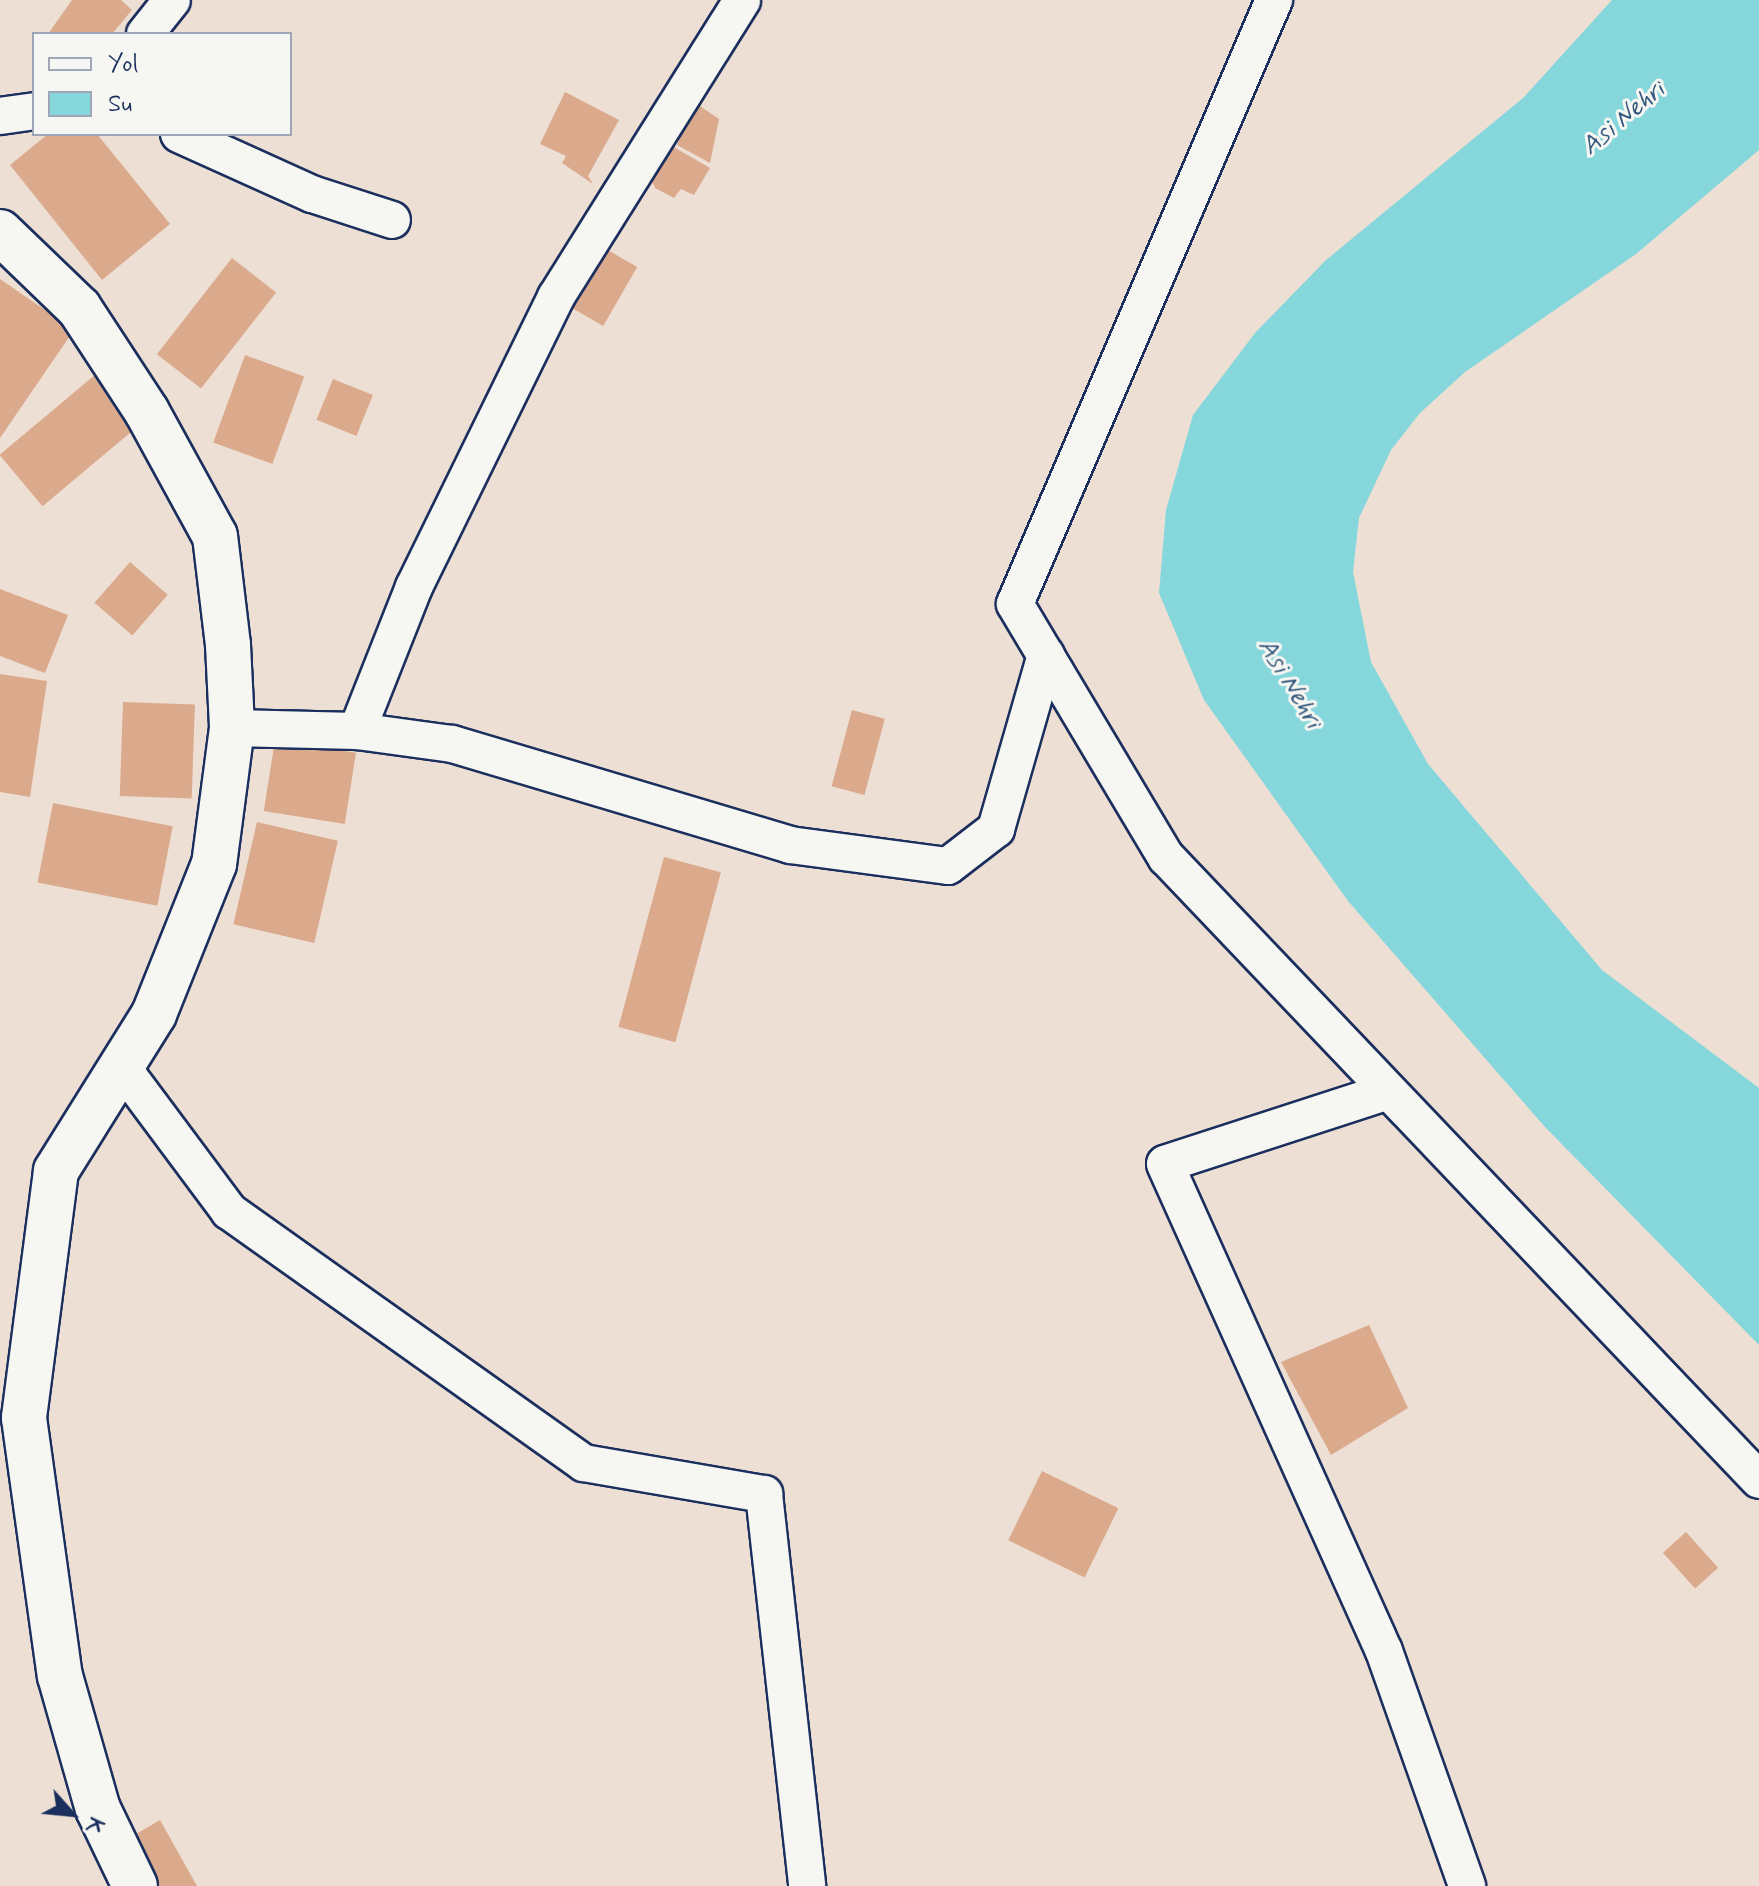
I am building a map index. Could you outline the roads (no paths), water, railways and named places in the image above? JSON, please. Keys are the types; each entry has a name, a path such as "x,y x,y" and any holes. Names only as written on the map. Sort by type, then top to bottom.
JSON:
{"street":[{"path":"147,32 172,0"},
{"path":"357,731 414,587 556,297 742,0"},
{"path":"1274,0 1015,604 1166,857 1386,1092 1759,1480"},
{"path":"0,116 32,111"},
{"path":"183,136 312,194 392,220"},
{"path":"0,232 79,308 215,536 232,728 214,864 154,1014 56,1171 24,1418 60,1676 98,1809 135,1886"},
{"path":"232,728 357,731 452,744 790,845 948,866 996,829 1046,655"},
{"path":"121,1066 229,1211 584,1463 764,1494 807,1886"},
{"path":"1386,1092 1165,1164 1384,1651 1467,1886"}],"water":[{"name":"Asi Nehri","path":"1612,0 1759,0 1759,150 1636,254 1465,372 1420,413 1391,450 1359,518 1353,572 1371,662 1428,764 1602,970 1759,1088 1759,1345 1545,1127 1348,901 1204,700 1159,593 1166,510 1193,415 1255,333 1326,260 1523,98"}]}
